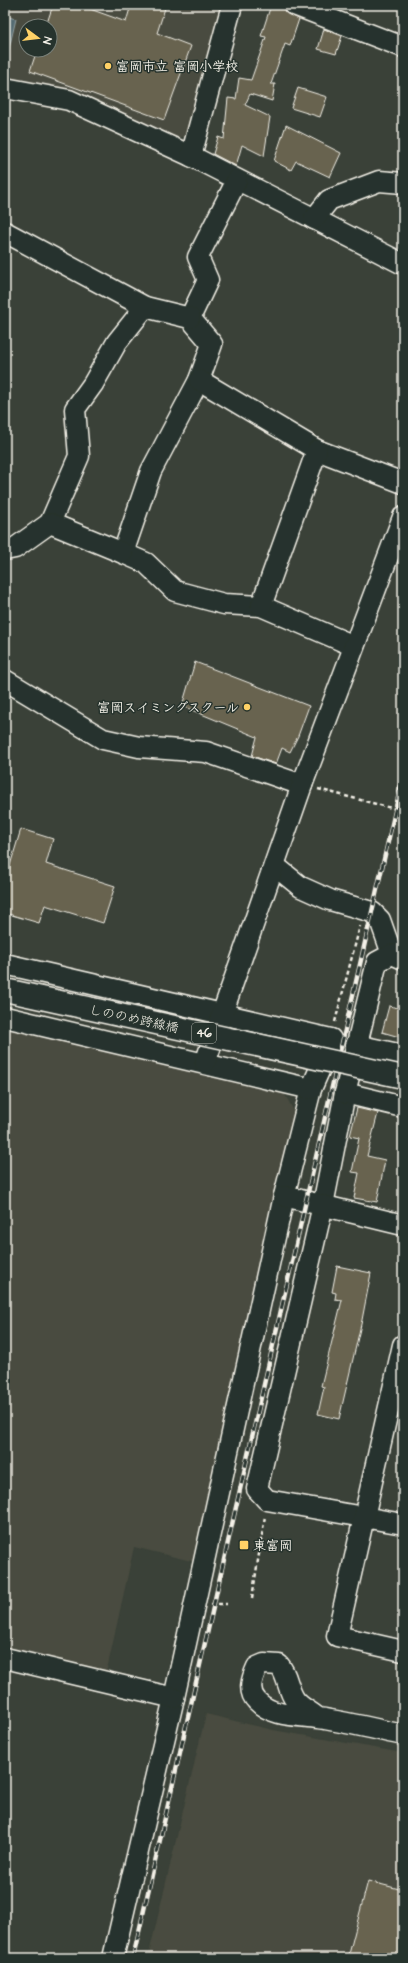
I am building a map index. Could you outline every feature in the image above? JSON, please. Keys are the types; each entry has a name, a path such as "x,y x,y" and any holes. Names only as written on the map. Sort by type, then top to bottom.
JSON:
{"main road":[{"name":"しののめ跨線橋","path":"5,990 403,1077"}],"street":[{"path":"191,156 232,5"},
{"path":"294,5 403,46"},
{"path":"5,88 69,100 191,156 403,264"},
{"path":"190,318 208,280 198,257 237,180"},
{"path":"314,219 329,200 379,182 403,183"},
{"path":"5,232 145,307 190,318 212,344 199,380 151,471 123,552"},
{"path":"5,550 15,548 50,523 80,456 75,409 93,384 117,342 145,307"},
{"path":"199,380 317,450 403,483"},
{"path":"261,606 317,450"},
{"path":"205,1063 302,785 354,646 395,563 403,518"},
{"path":"50,523 123,552 146,563 175,591 224,604 261,606 354,646"},
{"path":"5,680 103,739 139,747 206,752 302,785"},
{"path":"275,866 301,887 330,900 372,912 380,920 398,956 377,962 345,1093 323,1205 257,1489 267,1500 403,1524"},
{"path":"5,964 331,1039 326,1055 311,1089 284,1196 174,1698 113,1958"},
{"path":"5,1017 311,1089"},
{"path":"356,1045 403,1055"},
{"path":"345,1093 403,1107"},
{"path":"284,1196 403,1225"},
{"path":"403,1346 337,1636 403,1651"},
{"path":"5,1658 174,1698"},
{"path":"318,1718 403,1735"}],"path":[{"path":"302,785 403,811"},
{"path":"331,1039 364,910"},
{"path":"252,1598 267,1500"}],"shaded area":[{"name":"富岡市立 富岡小学校","path":"5,5 229,5 187,136 174,139 5,82"},
{"path":"5,1024 279,1084 294,1111 195,1562 134,1547 106,1674 5,1651"},
{"path":"206,1714 273,1730 403,1753 403,1958 148,1958"}],"water":[{"path":"5,16 16,19 7,57 5,57"}],"building":[{"path":"53,5 79,5 126,22 131,5 166,5 157,33 191,46 164,120 30,71 34,58 58,58 58,18 49,18"},
{"path":"271,5 283,5 285,12 299,19 290,46 285,44 271,84 275,84 272,101 250,94 245,105 270,117 264,156 242,145 236,166 213,154 218,137 224,139 228,98 236,99 239,78 251,80 266,37 261,36"},
{"path":"324,29 342,36 336,54 318,49"},
{"path":"298,88 327,97 320,117 291,108"},
{"path":"286,125 341,153 330,177 296,161 291,170 274,161"},
{"path":"195,662 309,706 298,736 290,752 282,748 276,764 252,756 257,737 182,706"},
{"path":"21,829 53,839 46,864 115,886 103,923 45,905 39,923 5,913 5,882"},
{"path":"389,1006 403,1009 403,1038 382,1032"},
{"path":"357,1108 378,1113 367,1156 385,1160 377,1202 354,1198 359,1173 352,1172 359,1138 350,1136"},
{"path":"337,1266 371,1273 362,1320 339,1419 318,1414 324,1387 321,1386 342,1300 335,1299 336,1293 332,1292"},
{"path":"368,1881 403,1890 403,1958 348,1958"}],"railway":[{"path":"133,1958 403,776"}],"place":[{"name":"富岡市立 富岡小学校","path":"108,66"},
{"name":"富岡スイミングスクール","path":"247,707"},
{"name":"東富岡","path":"244,1545"}]}
